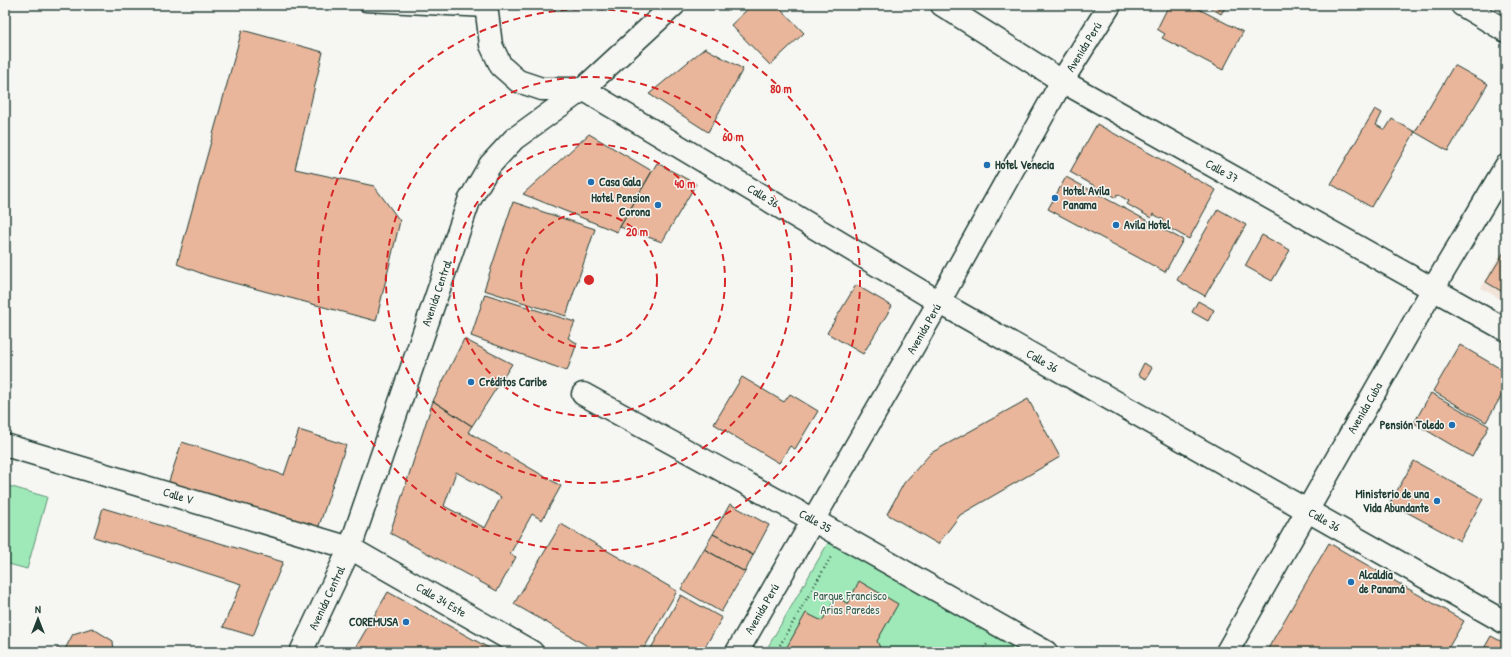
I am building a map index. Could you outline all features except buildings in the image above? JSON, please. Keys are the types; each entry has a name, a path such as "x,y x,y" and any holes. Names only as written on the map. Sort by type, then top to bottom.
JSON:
{"street":[{"name":"Avenida Central","path":"301,652 350,548 469,201 490,165 514,140 584,89 674,5"},
{"name":"Calle 37","path":"942,5 1062,81 1506,330"},
{"name":"Avenida Perú","path":"737,652 939,302 1062,81 1110,5"},
{"path":"1462,5 1506,31"},
{"path":"487,8 491,45 501,66 512,76 518,81 542,89 584,89"},
{"name":"Calle 36","path":"584,89 939,302 1506,623"},
{"name":"Avenida Cuba","path":"1227,652 1306,510 1433,289 1506,166"},
{"name":"Calle 35","path":"583,394 813,520 1046,652"},
{"name":"Calle V","path":"5,445 350,548"},
{"name":"Calle 34 Este","path":"350,548 532,652"}],"lane":[{"path":"365,5 487,8"}],"path":[{"path":"776,652 833,552"},
{"path":"982,652 989,640"}],"shaded area":[{"path":"1506,245 1506,302 1481,288"}],"green space":[{"path":"5,485 47,497 27,569 5,563"},
{"name":"Parque Francisco Arias Paredes","path":"832,536 1035,652 765,652"}],"place":[{"name":"Hotel Venecia","path":"987,165"},
{"name":"Casa Gala","path":"591,182"},
{"name":"Hotel Avila Panama","path":"1055,198"},
{"name":"Hotel Pension Corona","path":"658,205"},
{"name":"Avila Hotel","path":"1116,225"},
{"name":"Créditos Caribe","path":"471,382"},
{"name":"Pensión Toledo","path":"1452,425"},
{"name":"Ministerio de una Vida Abundante","path":"1437,501"},
{"name":"Alcaldía de Panamá","path":"1351,582"},
{"name":"COREMUSA","path":"406,622"}]}
